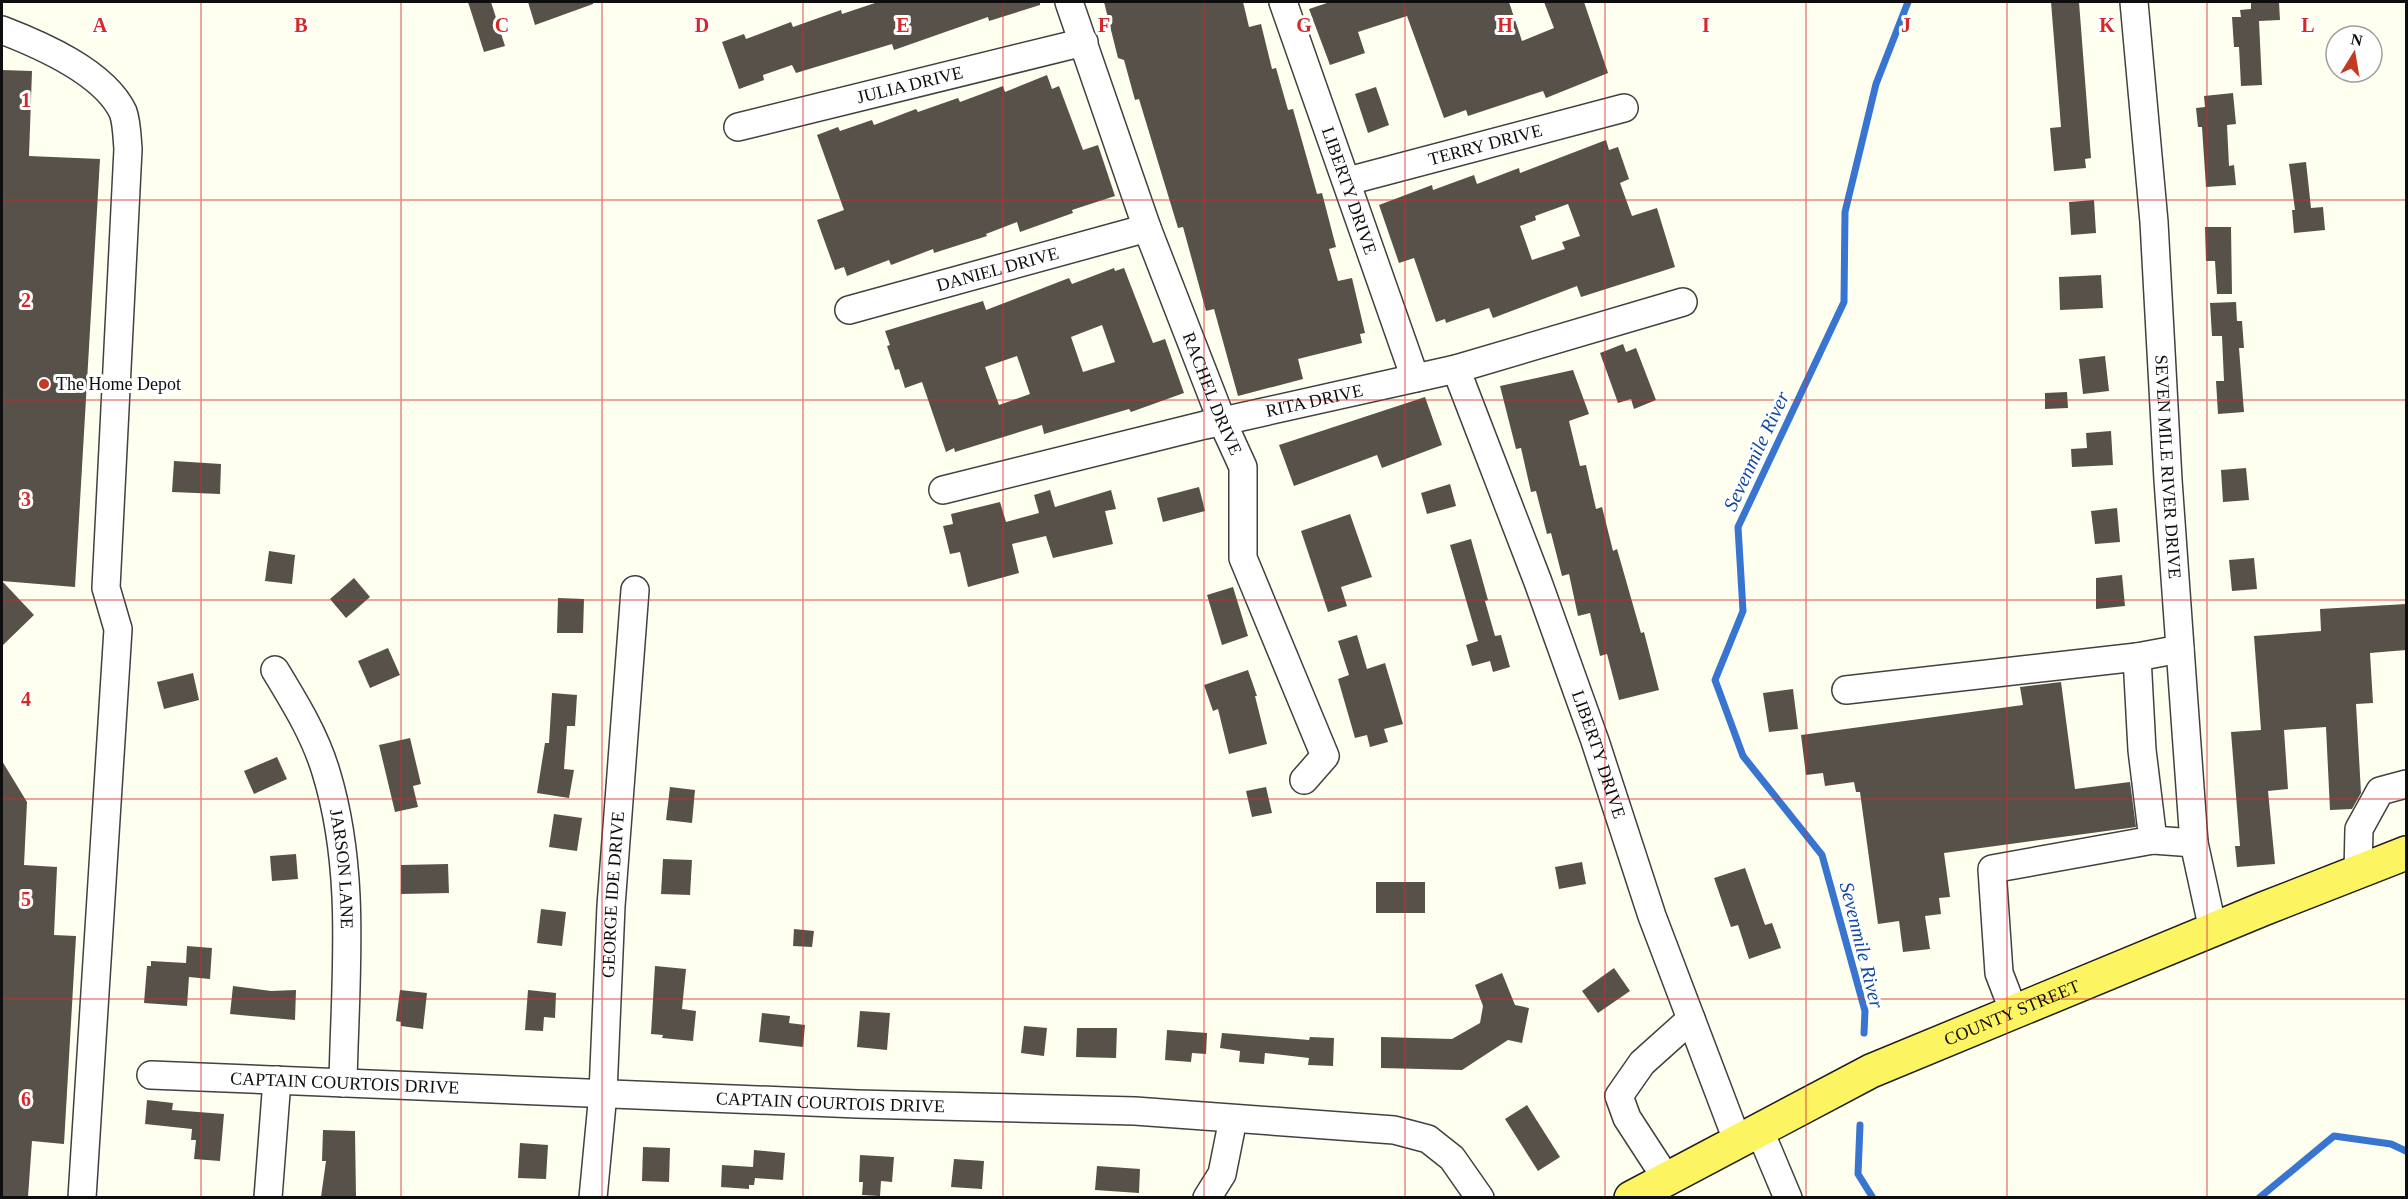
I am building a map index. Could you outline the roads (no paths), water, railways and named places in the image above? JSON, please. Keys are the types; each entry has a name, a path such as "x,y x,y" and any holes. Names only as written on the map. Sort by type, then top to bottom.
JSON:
{"main road":[{"name":"COUNTY STREET","path":"1631,1197 1850,1081 2213,930 2406,854"}],"street":[{"name":"RACHEL DRIVE","path":"1069,2 1147,228 1222,421 1244,466 1243,558 1325,756 1304,780"},
{"name":"LIBERTY DRIVE","path":"1283,2 1348,181 1415,378"},
{"name":"SEVEN MILE RIVER DRIVE","path":"2134,2 2154,222 2194,843 2213,930"},
{"path":"2,30 50,51 99,83 114,98 124,114 128,149 105,588 118,629 82,1197"},
{"name":"JULIA DRIVE","path":"738,127 1084,42"},
{"name":"TERRY DRIVE","path":"1348,181 1624,108"},
{"name":"DANIEL DRIVE","path":"849,310 1147,228"},
{"name":"RITA DRIVE","path":"943,490 1222,421 1456,369 1683,302"},
{"name":"LIBERTY DRIVE","path":"1456,369 1538,582 1595,741 1652,916 1691,1019 1748,1135 1788,1197"},
{"name":"GEORGE IDE DRIVE","path":"593,1197 603,1093 611,906 635,590"},
{"path":"1846,690 2137,657 2180,649"},
{"path":"2137,657 2142,750 2153,840"},
{"name":"JARSON LANE","path":"275,670 305,719 326,772 345,863 347,952 342,1083"},
{"path":"2142,750 2187,743"},
{"path":"2358,872 2359,829 2380,791 2406,784"},
{"path":"2014,1012 1999,973 1992,869 2153,840 2194,843"},
{"path":"1666,1178 1627,1118 1619,1096 1642,1063 1691,1019"},
{"name":"CAPTAIN COURTOIS DRIVE","path":"151,1075 1135,1111 1394,1130 1428,1139 1452,1158 1480,1197"},
{"path":"268,1197 277,1080"},
{"path":"1207,1197 1222,1174 1233,1119"}],"waterway":[{"name":"Sevenmile River","path":"1864,1033 1865,1011 1822,855 1743,756 1715,680 1743,611 1738,527 1844,302 1845,212 1876,84 1908,2"},
{"name":"Sevenmile River","path":"1860,1125 1858,1174 1873,1198"},
{"name":"Sevenmile River","path":"2259,1198 2334,1136 2391,1144 2406,1151"}],"place":[{"name":"The Home Depot","path":"44,384"}]}
